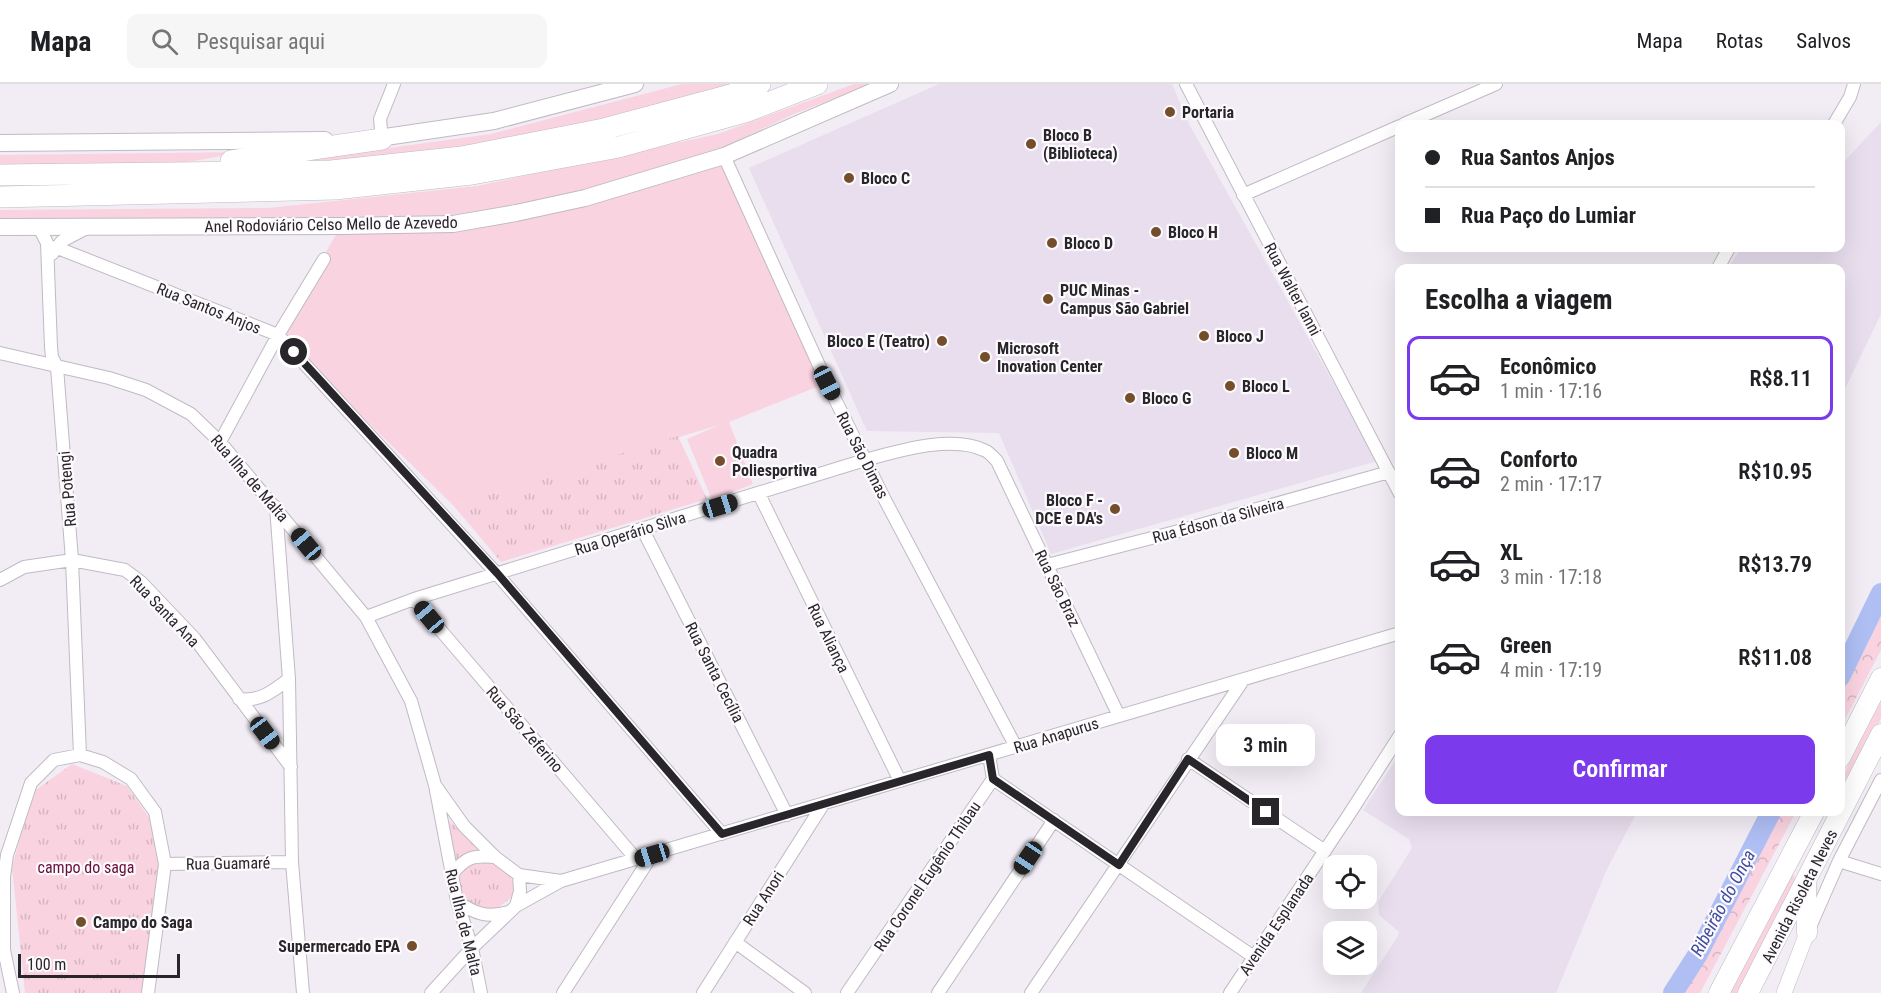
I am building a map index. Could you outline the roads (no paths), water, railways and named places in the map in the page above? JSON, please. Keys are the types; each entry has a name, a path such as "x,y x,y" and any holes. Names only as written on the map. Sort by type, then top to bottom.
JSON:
{"highway":[{"path":"0,175 331,171 462,157 604,129 730,95 760,84"},
{"name":"Anel Rodoviário Celso Mello de Azevedo","path":"0,197 335,189 471,174 619,147 745,112 817,84"},
{"path":"147,172 382,139"},
{"path":"1845,748 1881,678"},
{"name":"Avenida Risoleta Neves","path":"1845,805 1881,734"},
{"name":"Avenida Risoleta Neves","path":"1719,993 1812,816"},
{"name":"Avenida Risoleta Neves","path":"1748,993 1839,816"},
{"path":"1806,882 1808,933"}],"main road":[{"path":"0,143 382,139 494,121 635,84"},
{"name":"Anel Rodoviário Celso Mello de Azevedo","path":"0,227 453,224 585,198 724,156 890,84"}],"street":[{"path":"382,139 380,119 394,84"},
{"path":"1413,120 1496,84"},
{"path":"1836,120 1850,97 1854,84"},
{"name":"Rua Walter Ianni","path":"1188,85 1242,195 1395,484"},
{"path":"1242,195 1395,128"},
{"name":"Rua São Dimas","path":"724,156 827,383 865,460 1016,747"},
{"name":"Rua Potengi","path":"39,227 47,243 46,266 51,347 52,357 57,367 72,560 80,755"},
{"path":"46,266 56,247 73,234 89,227"},
{"name":"Rua Santos Anjos","path":"56,247 278,335 497,573 722,834"},
{"path":"220,442 278,335 324,259"},
{"name":"Rua Ilha de Malta","path":"0,353 109,378 146,390 191,414 220,442 366,617 411,701 435,785 457,901 472,948 481,993"},
{"name":"Rua Operário Silva","path":"366,617 497,573 865,460 922,445 964,445 987,451 996,461"},
{"name":"Rua São Braz","path":"996,461 1119,716"},
{"name":"Rua Édson da Silveira","path":"1047,565 1389,472"},
{"name":"Rua Aliança","path":"759,494 900,781"},
{"path":"276,507 289,679 292,862 303,993"},
{"name":"Rua Santa Cecília","path":"643,530 787,814"},
{"name":"Rua Santa Ana","path":"0,580 24,567 72,560 125,570 141,582 195,639 291,768"},
{"name":"Rua São Zeferino","path":"414,599 636,859"},
{"name":"Rua Anapurus","path":"435,785 464,826 495,857 519,874 561,881 1395,634"},
{"path":"239,699 258,699 289,679"},
{"path":"1031,993 1244,679"},
{"name":"Avenida Esplanada","path":"1230,993 1395,743"},
{"path":"13,993 4,950 2,877 7,855 32,783 54,760 80,755 103,762 131,779 155,812 165,864 148,993"},
{"path":"989,755 993,779 1254,957"},
{"path":"1188,759 1325,851"},
{"name":"Rua Coronel Eugênio Thibau","path":"847,993 993,779"},
{"path":"1784,993 1839,861 1881,780"},
{"name":"Rua Anori","path":"703,993 824,803"},
{"path":"938,993 1054,820"},
{"path":"452,874 462,862 477,855 495,857"},
{"path":"563,993 652,855"},
{"path":"1839,861 1881,874"},
{"name":"Rua Guamaré","path":"165,864 292,862"},
{"path":"514,909 520,891 519,874"},
{"path":"431,993 472,948 514,909 561,881"},
{"path":"457,901 468,909 484,915 514,909"},
{"path":"735,942 805,993"}],"waterway":[{"name":"Ribeirão do Onça","path":"1845,667 1881,593"},
{"name":"Ribeirão do Onça","path":"1673,993 1698,954 1769,816"}],"place":[{"name":"Portaria","path":"1170,112"},
{"name":"Bloco B (Biblioteca)","path":"1031,144"},
{"name":"Bloco C","path":"849,178"},
{"name":"Bloco H","path":"1156,232"},
{"name":"Bloco D","path":"1052,243"},
{"name":"PUC Minas - Campus São Gabriel","path":"1048,299"},
{"name":"Bloco J","path":"1204,336"},
{"name":"Bloco E (Teatro)","path":"942,341"},
{"name":"Microsoft Inovation Center","path":"985,357"},
{"name":"Bloco L","path":"1230,386"},
{"name":"Bloco G","path":"1130,398"},
{"name":"Bloco M","path":"1234,453"},
{"name":"Quadra Poliesportiva","path":"720,461"},
{"name":"Bloco F - DCE e DA's","path":"1115,509"},
{"name":"Campo do Saga","path":"81,922"},
{"name":"Supermercado EPA","path":"412,946"}],"park label":[{"name":"campo do saga","path":"86,867"}]}
